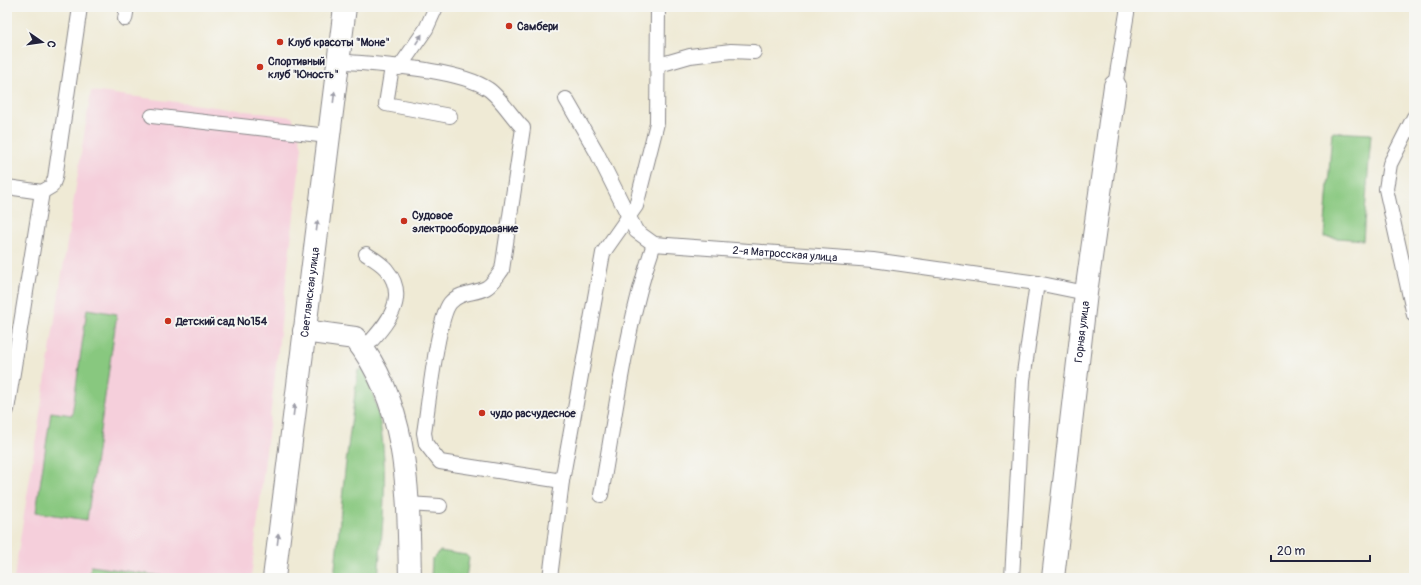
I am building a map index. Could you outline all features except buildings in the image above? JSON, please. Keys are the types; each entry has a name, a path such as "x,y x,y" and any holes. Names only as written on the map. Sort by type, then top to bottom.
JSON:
{"street":[{"name":"Светланская улица","path":"274,578 344,7"},
{"name":"Горная улица","path":"1053,578 1086,293 1115,86"},
{"path":"304,331 355,338 364,349 386,390 402,446 408,504 410,578"}],"lane":[{"path":"7,187 42,192 52,186 55,178 80,7"},
{"path":"436,7 426,29 395,68 386,104 450,116"},
{"path":"550,578 562,481 603,253 630,216 638,199 657,123 659,65 658,7"},
{"path":"1115,86 1128,7"},
{"path":"659,65 690,56 730,51 754,52"},
{"path":"338,61 440,73 479,83 490,90 523,128 502,270 487,288 458,296 446,309 440,330 424,433 426,444 440,462 562,481"},
{"path":"566,99 596,151 630,216 636,231 654,244 647,263 630,333 601,495"},
{"path":"152,116 328,136"},
{"path":"1414,117 1390,164 1386,189 1414,315"},
{"path":"7,410 42,192"},
{"name":"2-я Матросская улица","path":"654,244 873,260 1037,283 1086,293"},
{"path":"364,349 383,328 396,303 395,283 385,268 366,254"},
{"path":"1012,578 1023,380 1037,283"},
{"path":"408,504 440,506"}],"shaded area":[{"name":"Детский сад №154","path":"91,91 292,117 298,132 302,147 251,578 14,578"}],"green space":[{"path":"1332,132 1371,134 1363,240 1324,237"},
{"path":"87,309 117,314 87,520 36,512 51,412 72,415"},
{"path":"363,369 372,392 378,414 384,460 384,508 378,578 334,578 345,470 358,370"},
{"path":"440,551 466,555 469,558 466,578 431,578 432,559"},
{"path":"91,566 175,578 89,578"}],"place":[{"name":"Самбери","path":"509,26"},
{"name":"Клуб красоты \"Моне\"","path":"280,42"},
{"name":"Спортивный клуб \"Юность\"","path":"260,67"},
{"name":"Судовое электрооборудование","path":"404,221"},
{"name":"Детский сад №154","path":"168,321"},
{"name":"чудо расчудесное","path":"482,413"}]}
